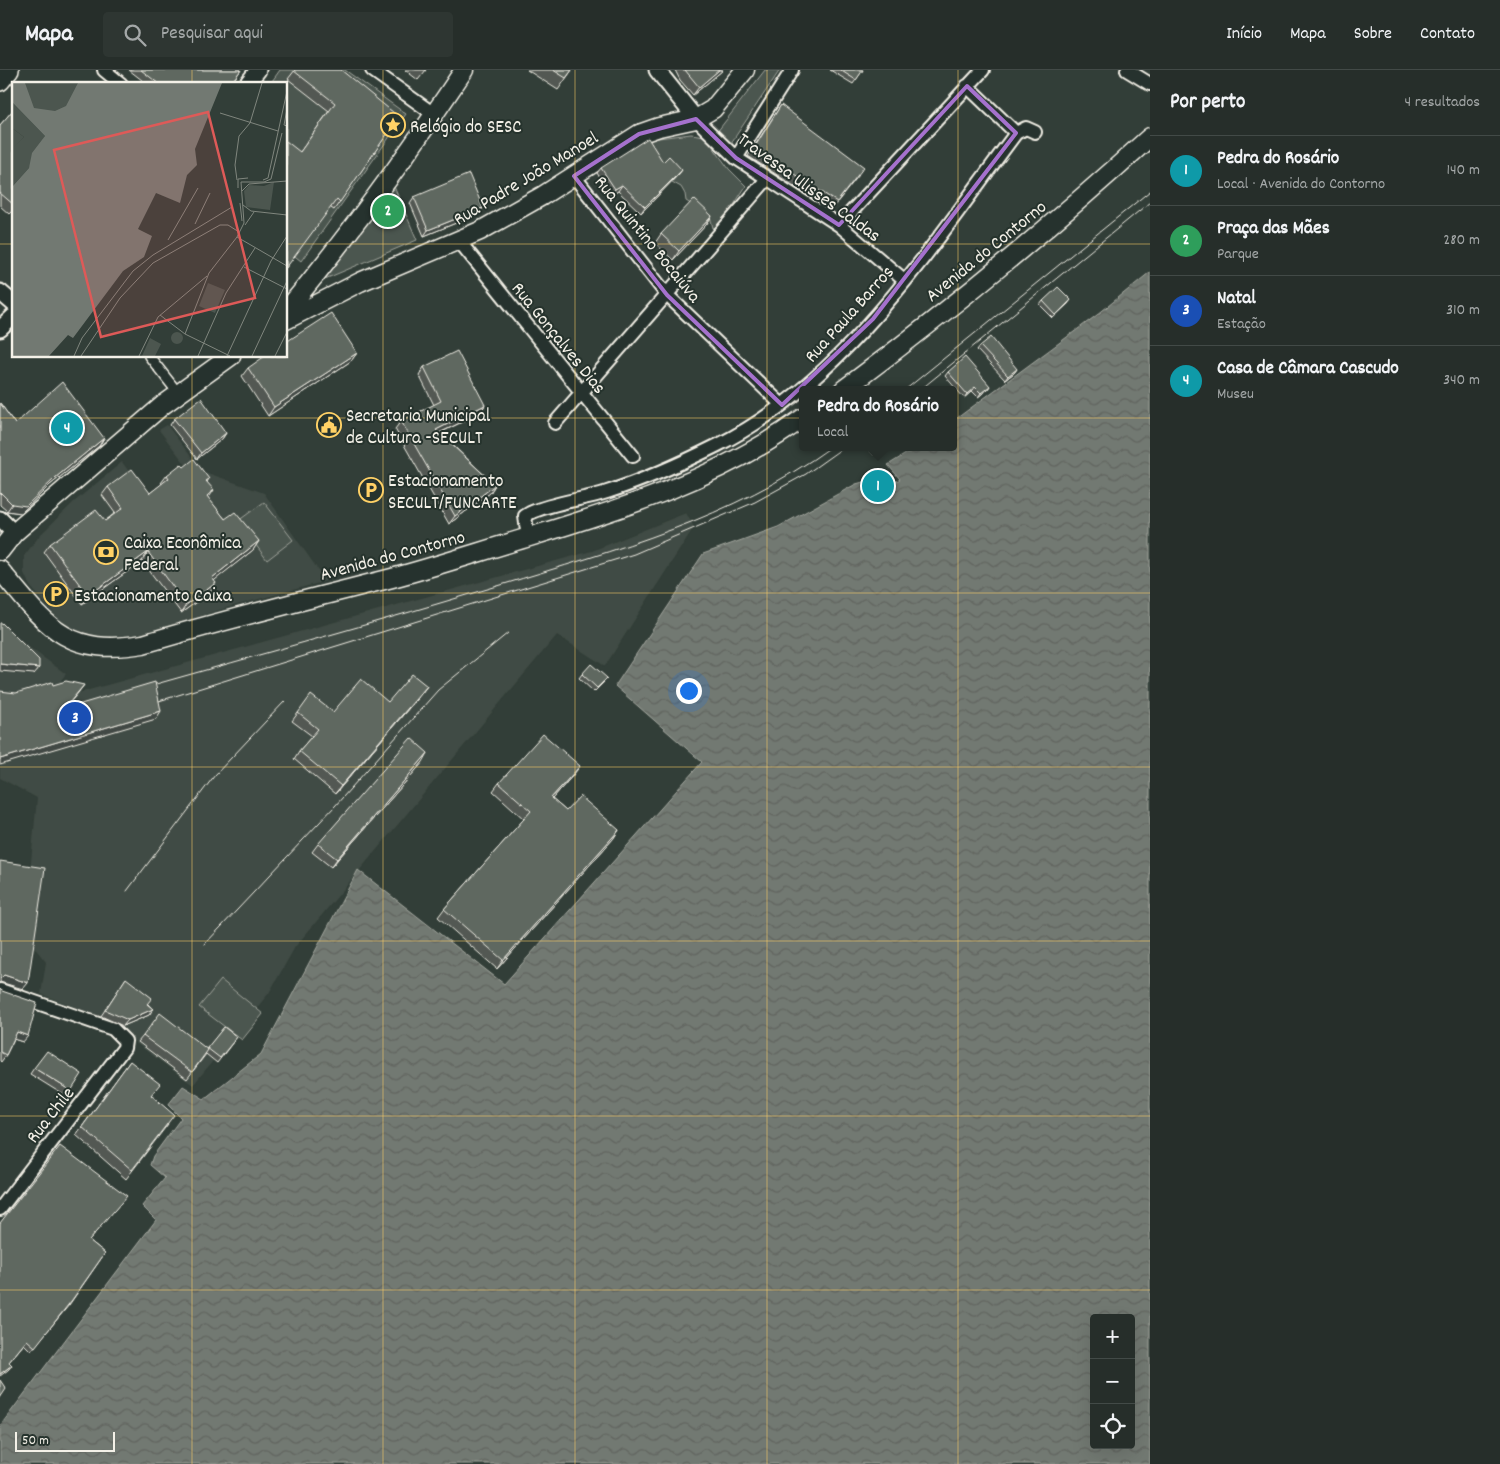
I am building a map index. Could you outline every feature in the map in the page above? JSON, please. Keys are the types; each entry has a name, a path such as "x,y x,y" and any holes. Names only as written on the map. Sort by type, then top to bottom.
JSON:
{"main road":[{"path":"0,81 9,70"},
{"path":"288,309 329,258 435,115 464,70"},
{"name":"Rua Padre João Manoel","path":"288,319 360,282 459,241 510,215 639,134 659,127 696,119 713,108 746,70"},
{"name":"Avenida do Contorno","path":"848,386 952,305 1095,187 1150,137"},
{"path":"0,551 14,533 178,393 228,358"},
{"name":"Avenida do Contorno","path":"0,570 30,606 60,634 93,646 116,648 143,644 307,598 393,577 584,521 654,497 724,465 799,420"}],"street":[{"path":"104,70 119,82"},
{"path":"249,82 258,70"},
{"path":"372,70 435,115"},
{"path":"657,70 696,119"},
{"path":"736,158 792,70"},
{"path":"839,225 983,70"},
{"path":"1127,70 1150,84"},
{"path":"967,86 1016,133 1026,128 1035,132"},
{"name":"Travessa Ulisses Caldas","path":"696,119 736,158 839,225 904,280"},
{"name":"Rua Paula Barros","path":"806,386 873,319 1016,133"},
{"name":"Rua Quintino Bocaiúva","path":"574,176 667,295 782,405"},
{"path":"555,423 767,179"},
{"name":"Rua Gonçalves Dias","path":"459,241 633,456"},
{"path":"0,292 12,302"},
{"path":"0,329 12,318"},
{"path":"151,358 178,393"},
{"name":"Rua Paula Barros","path":"530,537 525,523 525,516 530,513 608,492 676,465 749,428 799,391"},
{"path":"0,519 14,533"},
{"name":"Rua Chile","path":"0,990 113,1029 125,1041 124,1048 0,1209"}],"highlighted area":[{"path":"967,86 1016,133 873,319 782,405 667,295 574,176 639,134 696,119 736,158 839,225"}],"shaded area":[{"path":"280,70 345,70 406,114 301,261 288,251 288,82 271,82"},
{"path":"765,70 780,70 731,143 717,132"},
{"path":"691,134 705,136 729,169 746,186 721,225 713,228 710,216 686,201 681,187 672,182 642,140"},
{"path":"392,182 417,240 325,279"},
{"name":"Caixa Econômica Federal","path":"167,425 202,471 264,493 326,581 226,608 136,637 109,643 77,632 60,621 30,586 24,573 24,556 40,535 74,502 122,462 173,533 203,487 159,430"},
{"path":"264,502 293,540 267,560 238,521"},
{"path":"686,513 694,527 605,666 557,635 295,947 269,993 193,1085 100,1017 41,994 46,962 30,942 30,873 37,798 0,778 0,626 66,674 61,680 70,691 78,693 592,551"},
{"path":"221,980 263,1014 242,1040 199,1007"}],"water":[{"path":"1150,272 1150,1464 0,1464 0,1426 156,1220 142,1206 165,1178 150,1165 153,1156 181,1118 168,1105 183,1086 204,1099 261,1054 358,870 504,984 702,762 615,686 703,554 778,527 856,484 863,482 875,496 900,479 888,465 911,451 957,451 957,418 1097,315"}],"building":[{"path":"141,70 241,70 232,82 156,82"},
{"path":"341,70 399,117 340,202 337,199 288,265 288,143 300,152 335,103 294,71"},
{"path":"553,70 572,70 566,78"},
{"path":"685,70 719,70 699,87"},
{"path":"840,70 863,70 856,80"},
{"path":"781,105 864,167 837,202 754,148"},
{"path":"12,111 12,203 0,193 0,125"},
{"path":"648,138 663,162 669,156 682,170 645,207 622,185 615,189 601,168"},
{"path":"469,174 483,208 428,230 414,197"},
{"path":"694,199 712,216 679,251 661,234"},
{"path":"1058,287 1071,300 1056,315 1043,301"},
{"path":"331,313 357,353 274,407 248,368 262,358 288,358 288,341"},
{"path":"991,337 1017,369 1008,376 980,346"},
{"path":"457,351 485,405 436,430 495,485 455,516 401,421 441,401 424,367"},
{"path":"965,357 990,386 981,393 975,387 967,394 948,372"},
{"path":"62,382 104,438 55,478 26,506 12,504 0,494 0,403 15,424"},
{"path":"201,398 226,433 201,453 174,419"},
{"path":"194,459 209,479 206,481 214,490 207,496 225,519 235,512 259,541 212,578 216,583 186,605 148,552 88,596 50,544 96,510 105,521 123,508 108,487 132,469 150,493 169,478 167,475 181,464 184,467"},
{"path":"0,623 39,660 39,668 0,664"},
{"path":"591,664 607,678 597,688 582,674"},
{"path":"412,674 427,686 341,786 299,751 318,729 298,713 311,695 333,712 361,679 388,702"},
{"path":"66,681 84,685 64,709 155,682 161,711 0,759 0,691 16,693 52,682 53,685"},
{"path":"543,734 580,766 551,798 566,811 580,796 619,830 503,960 444,909 531,811 499,783"},
{"path":"411,738 428,753 337,859 318,844"},
{"path":"0,861 45,868 28,983 4,975 0,979"},
{"path":"126,978 152,998 147,1004 153,1009 128,1020 105,1010"},
{"path":"0,989 37,1003 28,1036 17,1032 6,1055 0,1052"},
{"path":"160,1013 208,1050 192,1072 143,1036"},
{"path":"224,1027 237,1037 220,1058 207,1048"},
{"path":"47,1051 82,1074 71,1091 34,1068"},
{"path":"130,1061 160,1084 151,1095 174,1115 132,1170 82,1127"},
{"path":"60,1146 127,1196 89,1240 105,1253 72,1300 35,1347 27,1340 9,1362 12,1365 0,1374 0,1223"},
{"path":"0,1380 6,1389 0,1398"}],"tram line":[{"path":"910,386 1150,191"},
{"path":"925,386 1150,202"},
{"path":"142,688 456,598 630,545 714,513 754,494 825,451"},
{"path":"146,705 634,554 755,502 806,474 838,451"},
{"path":"205,944 335,806 438,690 508,633"},
{"path":"127,891 215,775 285,701"}],"place":[{"name":"Relógio do SESC","path":"393,125"},
{"name":"Praça das Mães","path":"388,211"},
{"name":"Secretaria Municipal de Cultura -SECULT","path":"329,425"},
{"name":"Casa de Câmara Cascudo","path":"67,428"},
{"name":"Pedra do Rosário","path":"878,486"},
{"name":"Estacionamento SECULT/FUNCARTE","path":"371,490"},
{"name":"Caixa Econômica Federal","path":"106,552"},
{"name":"Estacionamento Caixa","path":"56,594"},
{"name":"Natal","path":"75,718"}]}
